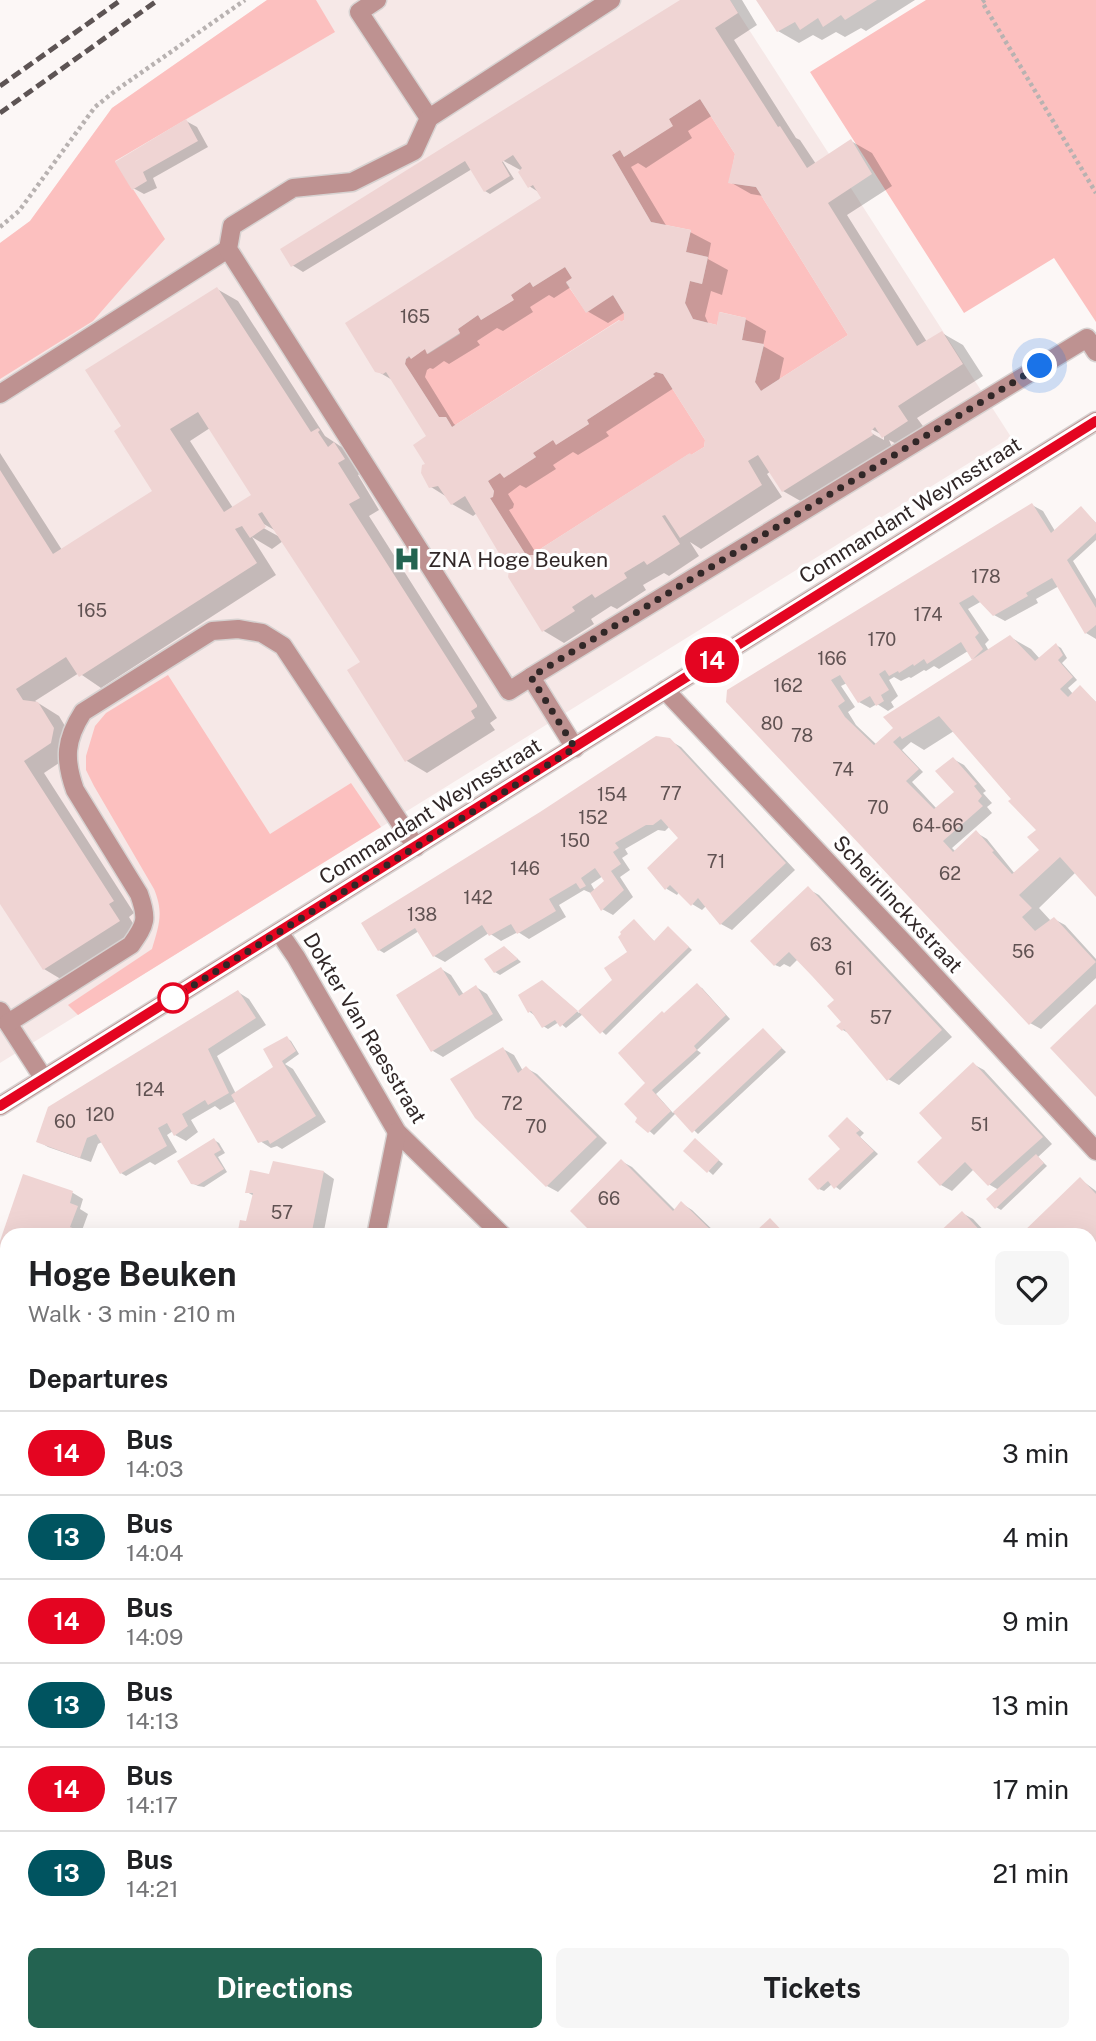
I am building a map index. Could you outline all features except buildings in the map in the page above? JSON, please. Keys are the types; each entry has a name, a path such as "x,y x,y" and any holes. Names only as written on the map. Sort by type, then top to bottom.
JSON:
{"street":[{"path":"377,0 359,12 429,118"},
{"path":"611,0 429,118 414,151 352,182 293,188 232,226 228,249 509,691 1087,338 1096,352"},
{"path":"0,394 228,249"},
{"name":"Commandant Weynsstraat","path":"0,1106 1096,421"},
{"path":"44,1079 4,1017 131,945 141,931 145,912 139,894 75,790 68,771 71,730 83,712 212,631 238,629 262,632 283,646 416,847"},
{"path":"531,677 575,748"},
{"name":"Scheirlinckxstraat","path":"666,690 1096,1151"},
{"name":"Dokter Van Raesstraat","path":"279,932 397,1132 495,1228"},
{"path":"378,1228 397,1132"}],"path":[{"path":"0,226 19,211 95,107 245,0"},
{"path":"985,0 982,2 1096,193"}],"shaded area":[{"name":"ZNA Hoge Beuken","path":"267,0 730,0 1011,437 0,1063 0,243 30,221 112,108"},
{"path":"267,0 316,0 335,32 115,161 165,239 93,321 0,379 0,243 30,221 112,108"},
{"path":"926,0 1096,0 1096,322 1054,258 964,313 810,72"},
{"path":"700,99 735,154 729,183 756,187 848,335 761,391 755,382 764,345 742,340 746,318 720,312 717,325 693,319 685,303 690,281 702,284 708,257 686,252 691,230 651,222 612,155 620,150 624,157 672,126 669,119"},
{"path":"565,267 572,278 566,283 586,312 613,295 624,313 624,320 619,320 452,427 446,417 439,417 405,364 406,359 425,349 428,354 460,334 458,329 478,315 481,320 513,300 511,295 530,282 533,287"},
{"path":"656,372 663,374 705,440 704,447 534,553 535,555 526,555 490,498 493,497 494,491 488,481 500,473 504,477 536,457 533,453 553,440 557,444 589,424 587,420 654,376"},
{"path":"168,675 270,834 351,783 381,827 78,1015 68,1005 152,949 160,912 154,889 86,770 86,756 95,726 106,713"}],"railway":[{"path":"0,86 121,0"},
{"path":"0,113 158,0"}],"bus line":[{"name":"14","path":"0,1106 1096,421"}],"place":[{"name":"ZNA Hoge Beuken","path":"407,559"}],"route":[{"path":"173,998 575,748 531,677 1040,366"}]}
